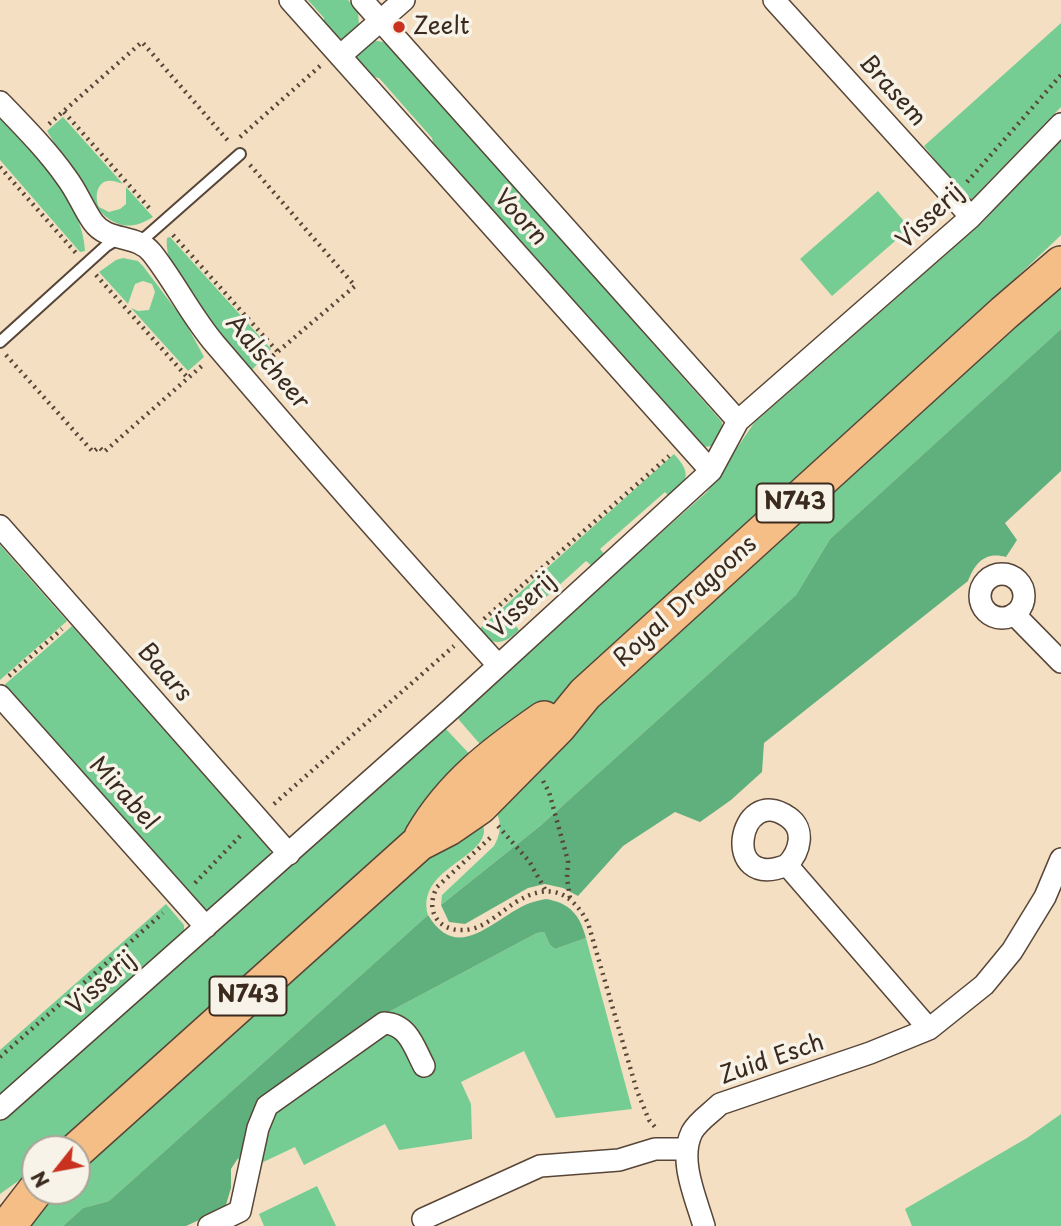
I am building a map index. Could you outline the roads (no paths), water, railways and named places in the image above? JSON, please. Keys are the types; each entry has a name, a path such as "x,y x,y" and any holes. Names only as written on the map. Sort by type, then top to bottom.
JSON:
{"main road":[{"name":"Royal Dragoons","path":"1004,313 1061,250"},
{"name":"Royal Dragoons","path":"91,1137 419,843 437,812 486,760 585,694 1061,264"},
{"path":"0,1204 21,1193"},
{"path":"9,1226 25,1205"}],"street":[{"name":"Voorn","path":"290,0 711,471"},
{"path":"362,0 738,421"},
{"path":"338,54 404,0"},
{"name":"Brasem","path":"774,0 971,217"},
{"name":"Aalscheer","path":"0,102 67,178 94,223 105,235 129,239 150,251 186,306 246,380 498,665"},
{"name":"Visserij","path":"0,1109 289,854 711,471 738,421 971,217 1061,124"},
{"name":"Baars","path":"0,526 289,854"},
{"path":"1014,614 1061,662"},
{"name":"Mirabel","path":"0,696 206,927"},
{"name":"Zuid Esch","path":"687,1149 693,1131 720,1104 870,1054 929,1029 984,985 1012,951 1045,897 1061,859"},
{"path":"787,865 929,1029"},
{"path":"209,1226 240,1211 258,1128 267,1107 384,1023 393,1023 407,1033 424,1066"},
{"path":"423,1219 540,1166 619,1160 655,1149 687,1149 690,1175 704,1226"}],"lane":[{"path":"0,342 106,246 147,236 240,154"}],"place":[{"name":"Zeelt","path":"399,27"}]}
